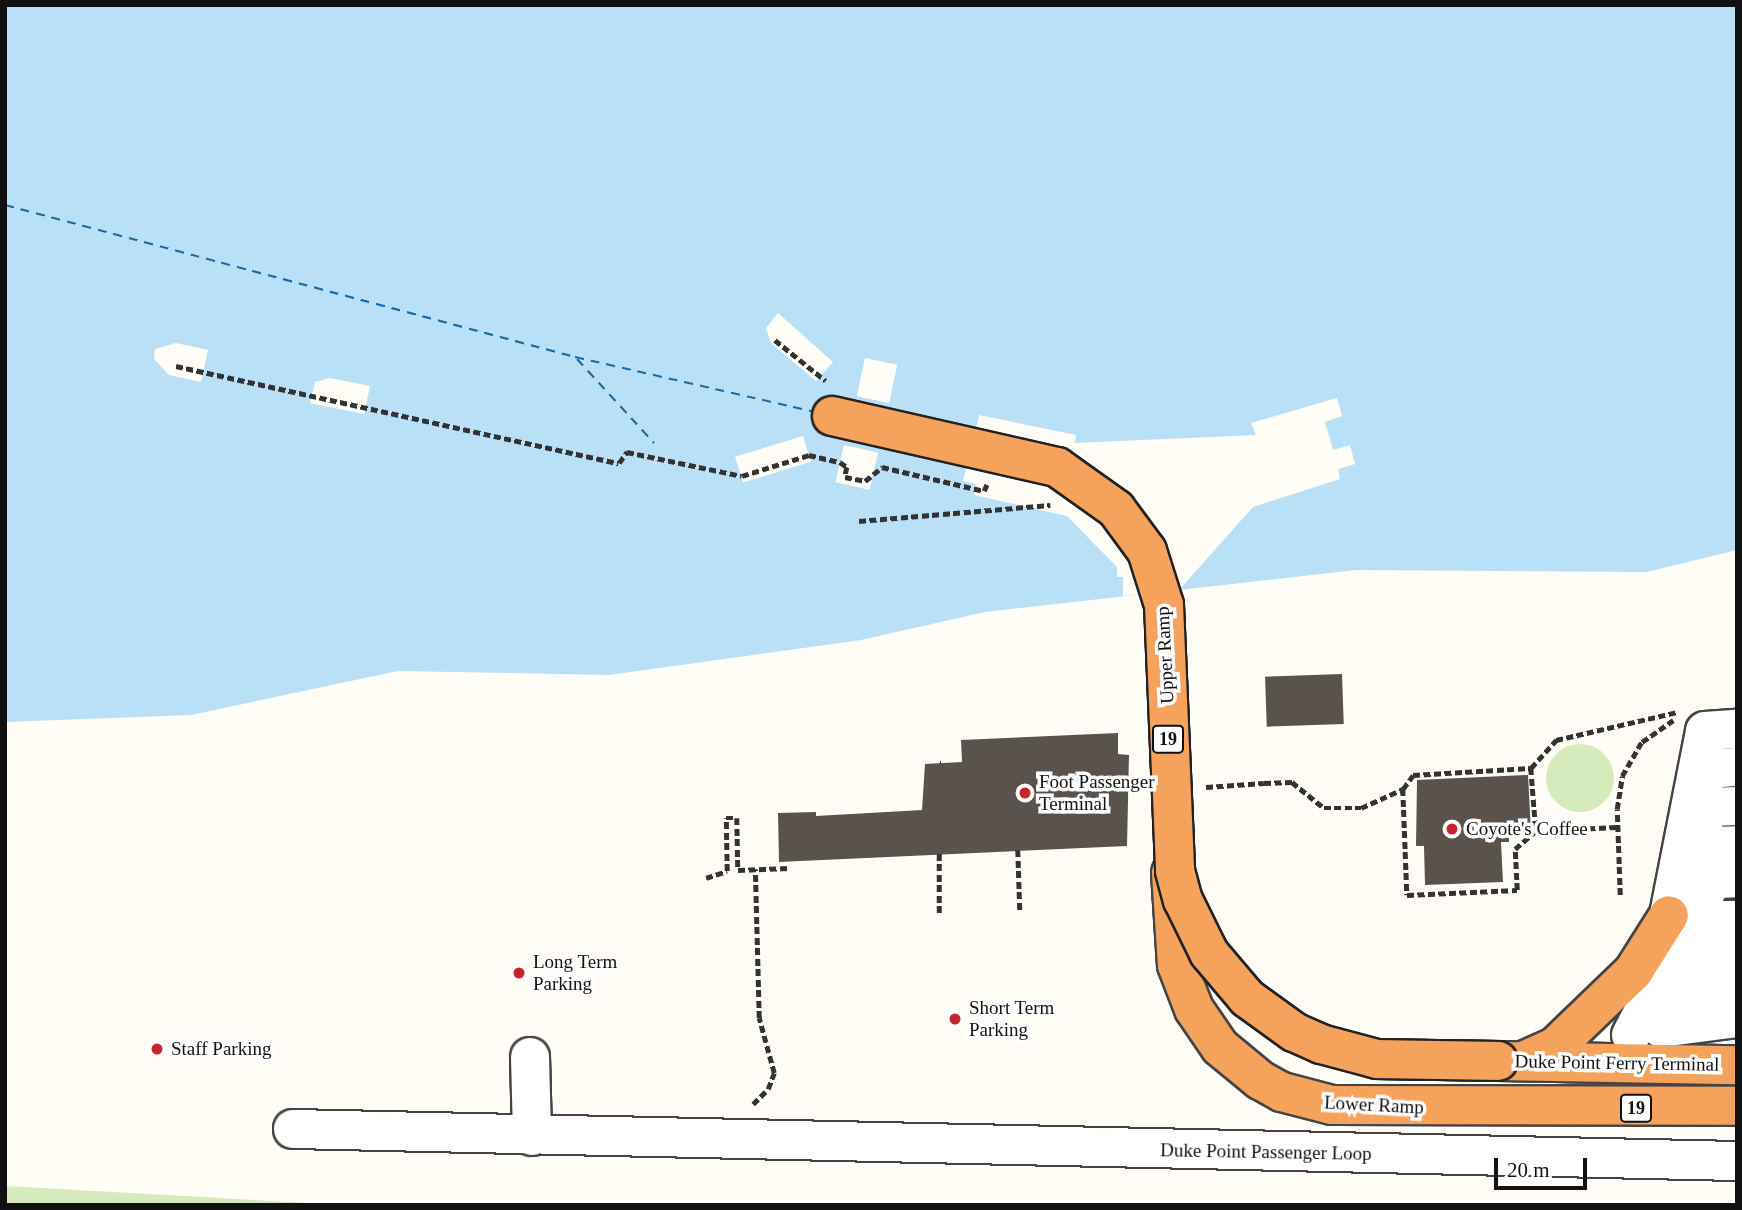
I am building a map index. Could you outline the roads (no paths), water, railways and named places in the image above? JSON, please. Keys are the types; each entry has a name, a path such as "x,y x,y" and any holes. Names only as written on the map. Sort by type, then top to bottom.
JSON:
{"highway":[{"name":"Upper Ramp","path":"1174,941 1162,605 1150,565 1131,528 1097,494 1056,469 832,416 1066,472 1116,509 1147,551 1157,577 1166,633 1175,871 1187,909 1209,953 1247,998 1294,1032 1321,1044 1377,1059 1507,1061"},
{"path":"1507,1061 1538,1058 1567,1037 1633,972 1669,915"},
{"name":"Lower Ramp","path":"1174,941 1184,987 1206,1028 1260,1080 1307,1100 1332,1105 1534,1109"},
{"path":"1534,1109 1575,1093 1620,1049"},
{"name":"Duke Point Ferry Terminal","path":"1507,1061 1620,1049 1737,1065"},
{"name":"19","path":"1534,1109 1737,1106"}],"lane":[{"path":"1669,915 1722,866"},
{"path":"1669,915 1722,866"},
{"path":"1669,915 1722,866"},
{"path":"1620,1049 1722,866"},
{"path":"1620,1049 1722,866"},
{"path":"530,1057 532,1136"},
{"name":"Duke Point Passenger Loop","path":"293,1129 1737,1161"}],"water":[{"path":"5,5 1737,5 1737,550 1647,572 1356,570 985,612 861,640 609,675 398,671 191,715 5,722"}],"place":[{"name":"Foot Passenger Terminal","path":"1025,793"},
{"name":"Coyote's Coffee","path":"1452,829"},
{"name":"Long Term Parking","path":"519,973"},
{"name":"Short Term Parking","path":"955,1019"},
{"name":"Staff Parking","path":"157,1049"}]}
